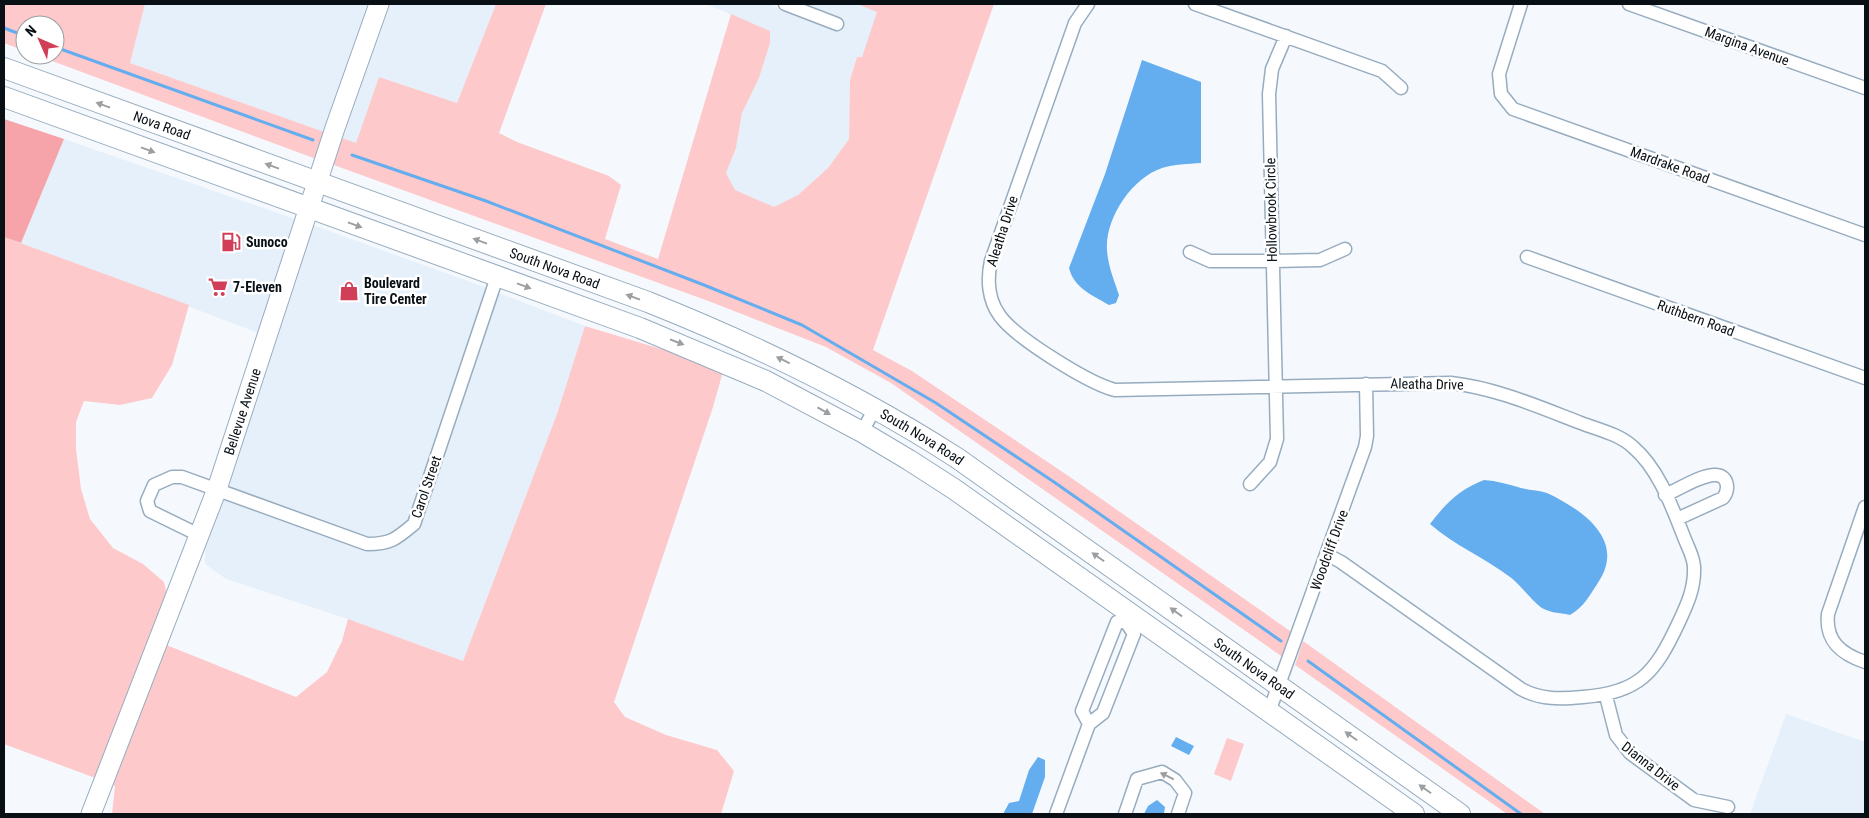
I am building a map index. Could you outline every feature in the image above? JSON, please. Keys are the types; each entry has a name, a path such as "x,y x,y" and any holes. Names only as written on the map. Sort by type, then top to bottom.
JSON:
{"main road":[{"name":"Nova Road","path":"4,68 318,183"},
{"name":"Nova Road","path":"4,97 309,208"},
{"name":"South Nova Road","path":"318,183 693,320 782,359 875,408 957,458 1132,604 1269,712 1414,814"},
{"name":"South Nova Road","path":"309,208 683,344 766,381 862,432 1132,604 1280,687 1460,814"}],"street":[{"name":"Bellevue Avenue","path":"91,814 217,489 309,208 379,4"},
{"path":"785,4 837,24"},
{"name":"Aleatha Drive","path":"1088,4 1075,23 991,261 988,280 995,308 1016,331 1074,372 1105,387 1123,391 1428,382 1475,386 1554,413 1621,438 1631,445 1648,463 1677,519 1695,565 1692,594 1664,653 1653,670 1632,687 1606,696 1556,699 1530,694 1342,562 1328,555"},
{"path":"1195,4 1382,71 1401,88"},
{"name":"Mardrake Road","path":"1521,4 1499,74 1501,94 1513,109 1865,234"},
{"name":"Margina Avenue","path":"1630,4 1865,88"},
{"name":"Hollowbrook Circle","path":"1250,484 1264,471 1275,452 1278,432 1278,387 1272,261 1269,81 1286,36"},
{"path":"1190,252 1210,261 1272,261 1320,260 1344,249"},
{"name":"Ruthbern Road","path":"1527,257 1865,378"},
{"name":"Carol Street","path":"199,535 150,511 147,502 150,491 163,480 172,477 182,477 367,544 382,544 394,540 414,524 497,277"},
{"name":"Woodcliff Drive","path":"1269,712 1280,687 1328,555 1365,448 1367,436 1366,384"},
{"path":"862,432 875,408"},
{"path":"1665,495 1713,475 1722,477 1727,482 1727,490 1723,498 1677,519"},
{"path":"1864,515 1828,614 1828,632 1831,640 1842,651 1865,662"},
{"path":"1089,724 1082,711 1118,622 1132,604"},
{"path":"1056,814 1089,724 1103,713 1134,634 1132,604"},
{"name":"Dianna Drive","path":"1606,696 1616,735 1630,753 1694,800 1728,807"},
{"path":"1124,814 1137,779 1162,772 1175,780 1185,793 1178,814"}],"shaded area":[{"path":"4,4 145,4 130,63 327,133 319,160 63,65 65,65 65,15 15,15 15,47 4,43"},
{"path":"145,4 373,4 327,133 130,63"},
{"path":"386,4 496,4 457,103 379,77 356,144 339,137"},
{"path":"496,4 546,4 499,133 517,142 609,176 621,185 605,239 658,259 731,14 770,31 770,43 759,78 742,113 736,148 726,173 735,190 774,207 798,195 828,168 849,139 850,80 857,57 862,57 877,12 857,4 994,4 873,350 912,371 1070,477 1293,633 1284,658 891,383 826,347 711,302 331,164 339,137 356,143 379,77 457,103"},
{"path":"706,4 769,4 841,31 844,20 801,4 857,4 878,11 862,57 857,57 850,80 849,139 828,168 798,195 774,208 735,190 726,173 736,148 742,113 759,78 770,43 770,31"},
{"path":"4,119 64,139 21,243 4,237"},
{"path":"64,139 298,220 261,334 21,243"},
{"path":"310,224 487,288 409,520 391,535 380,538 367,538 226,486"},
{"path":"4,237 189,305 172,365 152,398 120,405 84,401 76,422 76,449 81,489 90,519 113,548 143,564 164,582 168,599 98,779 4,744"},
{"path":"499,293 585,326 557,414 463,661 348,619 226,579 205,564 205,538 223,497 366,550 382,550 397,546 418,529"},
{"path":"585,326 724,368 713,407 614,702 625,717 666,735 717,750 734,771 721,814 112,814 115,786 110,784 164,644 296,697 327,672 342,641 348,619 463,661 557,414"},
{"path":"1303,641 1545,814 1507,814 1295,665"},
{"path":"1786,714 1865,742 1865,814 1750,814"},
{"path":"1227,738 1244,744 1231,781 1214,774"}],"water":[{"path":"1142,60 1201,82 1201,163 1171,166 1151,173 1140,181 1122,201 1111,225 1108,238 1109,262 1119,295 1116,303 1109,305 1079,286 1071,275 1069,268 1105,174"},
{"path":"1484,480 1547,493 1586,517 1596,527 1603,539 1607,552 1606,566 1590,596 1575,612 1570,615 1544,609 1510,577 1449,539 1430,524 1454,498"},
{"path":"1176,737 1194,746 1189,755 1171,746"},
{"path":"1038,757 1045,760 1045,777 1032,814 1003,814 1009,803 1019,801 1029,770"},
{"path":"1157,800 1165,807 1164,814 1144,814 1148,806"}],"waterway":[{"path":"4,28 15,32"},
{"path":"65,51 313,140"},
{"path":"352,155 486,201 802,325 936,403 1054,482 1281,641"},
{"path":"1308,661 1521,814"}],"place":[{"name":"Sunoco","path":"231,242"},
{"name":"7-Eleven","path":"218,287"},
{"name":"Boulevard Tire Center","path":"349,291"}]}
